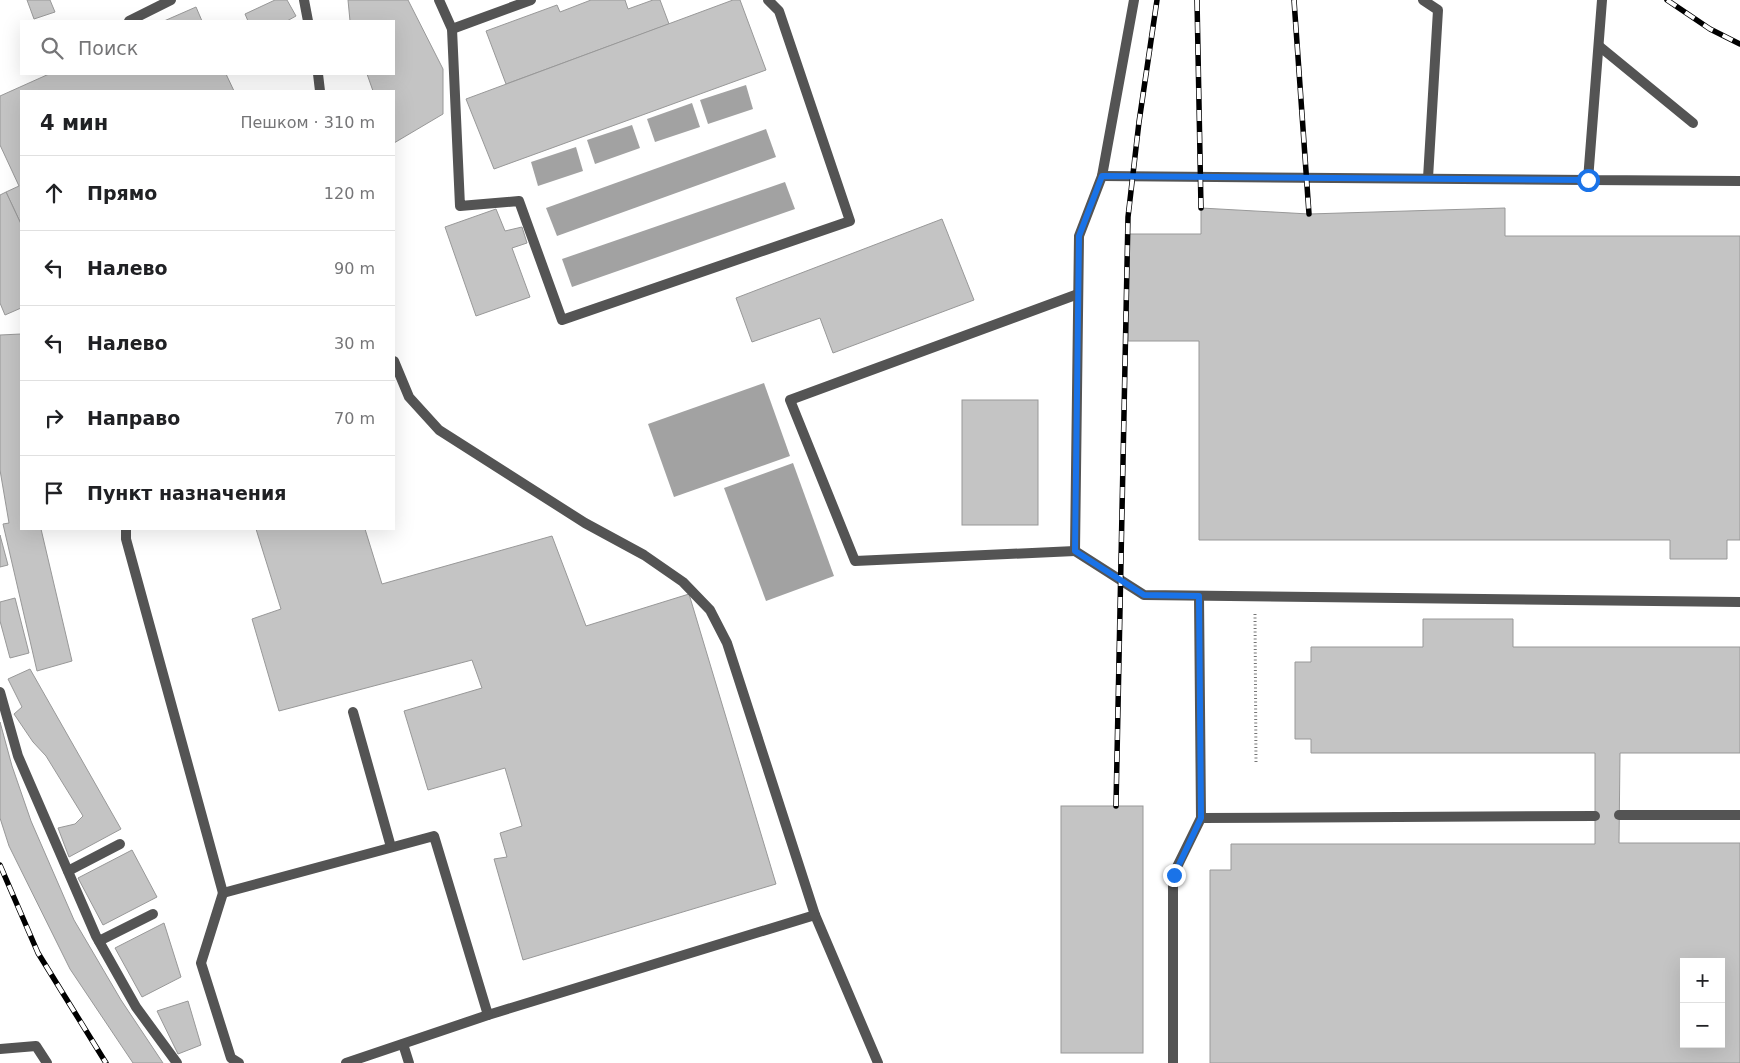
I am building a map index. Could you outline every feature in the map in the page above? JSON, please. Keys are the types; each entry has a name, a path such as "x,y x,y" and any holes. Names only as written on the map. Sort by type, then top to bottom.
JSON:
{"lane":[{"path":"131,20 170,0"},
{"path":"304,0 308,20"},
{"path":"439,0 452,29 460,206 518,201 562,320 850,221 779,11 768,0"},
{"path":"452,29 530,0"},
{"path":"1075,551 1079,236 1102,176 1134,0"},
{"path":"1423,0 1438,10 1428,178"},
{"path":"1588,180 1602,0"},
{"path":"1599,46 1693,123"},
{"path":"318,75 320,90"},
{"path":"1102,176 1740,181"},
{"path":"1078,294 790,400 855,560 1075,551 1144,595 1740,602"},
{"path":"395,362 409,397 439,430 585,523 644,556 683,582 710,610 727,642 814,915 878,1063"},
{"path":"126,530 126,539 223,893 201,963 231,1058 239,1063"},
{"path":"1174,1063 1174,875 1201,818 1199,596"},
{"path":"0,692 18,756 99,941 136,1007 177,1063"},
{"path":"353,712 391,847"},
{"path":"1619,815 1740,815"},
{"path":"1201,818 1595,816"},
{"path":"223,893 434,836 488,1015"},
{"path":"68,871 120,844"},
{"path":"99,941 153,914"},
{"path":"346,1063 488,1015 814,915"},
{"path":"403,1044 409,1063"},
{"path":"0,1050 36,1046 47,1063"}],"path":[{"path":"1256,764 1255,614 1265,614"}],"shaded area":[{"path":"746,85 753,109 708,124 700,100"},
{"path":"692,103 700,127 655,142 647,119"},
{"path":"632,125 640,148 595,164 587,140"},
{"path":"766,129 776,157 557,236 546,208"},
{"path":"576,147 583,171 538,186 531,162"},
{"path":"785,182 795,209 572,287 562,259"},
{"path":"764,383 790,456 674,497 648,424"},
{"path":"793,463 834,576 766,601 724,488"}],"building":[{"path":"27,0 50,0 55,12 34,19"},
{"path":"275,0 287,0 296,16 289,20 248,20 245,14"},
{"path":"348,0 408,0 443,69 443,114 395,142 395,90 373,90 367,75 395,75 395,20 350,20"},
{"path":"591,0 625,0 628,9 653,0 660,0 669,24 506,84 486,31 557,5 560,12"},
{"path":"733,0 740,0 766,70 494,169 466,99"},
{"path":"196,7 202,20 166,20"},
{"path":"47,75 226,75 234,90 20,90 20,222 6,192 19,186 0,145 0,96"},
{"path":"6,192 20,222 20,308 5,315 0,303 0,195"},
{"path":"1201,208 1309,214 1505,208 1505,236 1740,236 1740,540 1727,540 1727,559 1670,559 1670,540 1199,540 1199,341 1128,341 1128,234 1201,234"},
{"path":"496,209 505,231 522,227 527,243 512,248 530,297 476,316 445,227"},
{"path":"942,219 974,300 833,353 820,318 752,342 736,298"},
{"path":"20,334 20,530 41,530 72,661 37,671 3,524 9,523 0,470 0,335"},
{"path":"962,400 1038,400 1038,525 962,525"},
{"path":"256,530 365,530 382,584 552,536 586,626 689,594 776,884 523,960 494,859 507,857 500,833 522,826 505,768 428,790 404,711 482,688 472,660 279,711 252,619 281,609"},
{"path":"0,535 8,565 0,567"},
{"path":"15,598 29,653 10,658 0,621 0,602"},
{"path":"1423,619 1513,619 1513,647 1740,647 1740,753 1620,753 1619,843 1740,843 1740,1063 1210,1063 1210,870 1231,870 1231,844 1595,844 1595,753 1311,753 1311,739 1295,739 1295,662 1311,662 1311,647 1423,647"},
{"path":"30,669 121,829 69,857 58,828 75,824 83,816 46,756 33,742 14,714 22,707 8,679"},
{"path":"0,722 12,766 31,821 74,920 121,1000 163,1063 133,1063 70,969 9,846 0,818"},
{"path":"1061,806 1143,806 1143,1053 1061,1053"},
{"path":"132,850 157,897 103,925 78,878"},
{"path":"164,923 181,977 142,997 115,948"},
{"path":"188,1001 201,1045 178,1054 157,1011"}],"railway":[{"path":"1116,806 1128,217 1139,122 1157,0"},
{"path":"1197,0 1201,208"},
{"path":"1294,0 1309,214"},
{"path":"1667,0 1710,29 1740,44"},
{"path":"0,865 38,953 106,1063"}],"route":[{"path":"1174,875 1201,818 1199,596 1144,595 1075,551 1079,236 1102,176 1588,180"}]}
